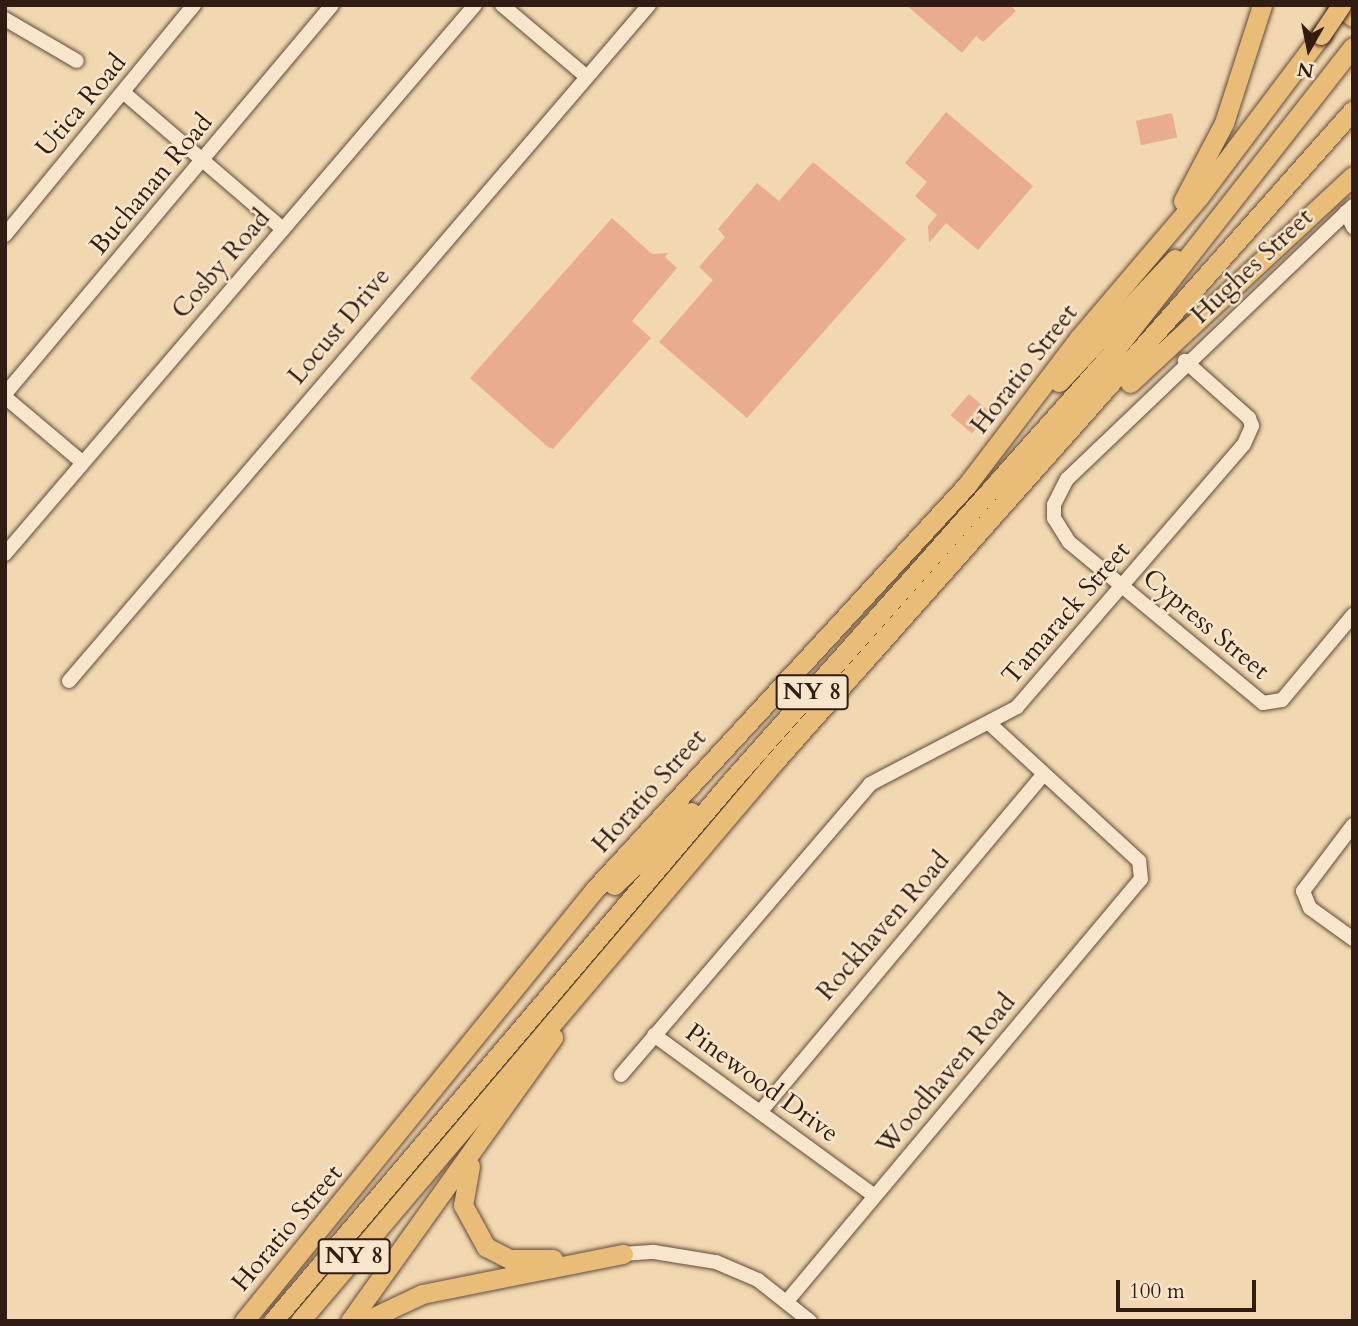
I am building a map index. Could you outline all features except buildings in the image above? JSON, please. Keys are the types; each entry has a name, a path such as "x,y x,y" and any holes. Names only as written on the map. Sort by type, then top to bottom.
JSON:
{"highway":[{"path":"1153,250 1224,123 1262,5"},
{"path":"1153,250 1321,35 1339,5"},
{"name":"NY 8","path":"273,1321 733,779 1003,480 1238,197 1348,52"},
{"name":"NY 8","path":"300,1321 613,951 1353,110"},
{"path":"1037,469 1353,176"},
{"path":"995,447 1238,197"},
{"name":"Horatio Street","path":"244,1321 525,974 667,807 843,623 995,447 1153,250"},
{"path":"525,974 712,793 733,779"},
{"path":"350,1321 481,1143 613,951"},
{"path":"481,1143 465,1179 463,1205 486,1247 531,1261 623,1254"},
{"path":"365,1321 422,1294 623,1254"}],"main road":[{"path":"1339,5 1353,18"}],"street":[{"name":"Utica Road","path":"5,235 194,5"},
{"name":"Buchanan Road","path":"5,395 332,5"},
{"name":"Cosby Road","path":"5,554 475,5"},
{"path":"502,5 587,77"},
{"name":"Locust Drive","path":"69,681 649,5"},
{"path":"5,19 77,61"},
{"path":"123,92 283,229"},
{"path":"1350,209 1353,227"},
{"name":"Hughes Street","path":"1185,361 1350,209"},
{"name":"Cypress Street","path":"1185,361 1067,479 1054,505 1058,528 1069,542 1255,698 1271,704 1282,700 1353,615"},
{"name":"Tamarack Street","path":"621,1075 870,783 925,750 991,725 1043,682 1250,435 1249,418 1185,361"},
{"path":"5,395 82,462"},
{"path":"991,725 1044,775"},
{"name":"Woodhaven Road","path":"788,1300 1141,879 1139,861 1044,775"},
{"name":"Rockhaven Road","path":"761,1111 1044,775"},
{"path":"1353,825 1303,891 1310,908 1353,939"},
{"name":"Pinewood Drive","path":"654,1035 875,1196"},
{"path":"623,1254 654,1252 716,1262 788,1300 810,1321"}]}
